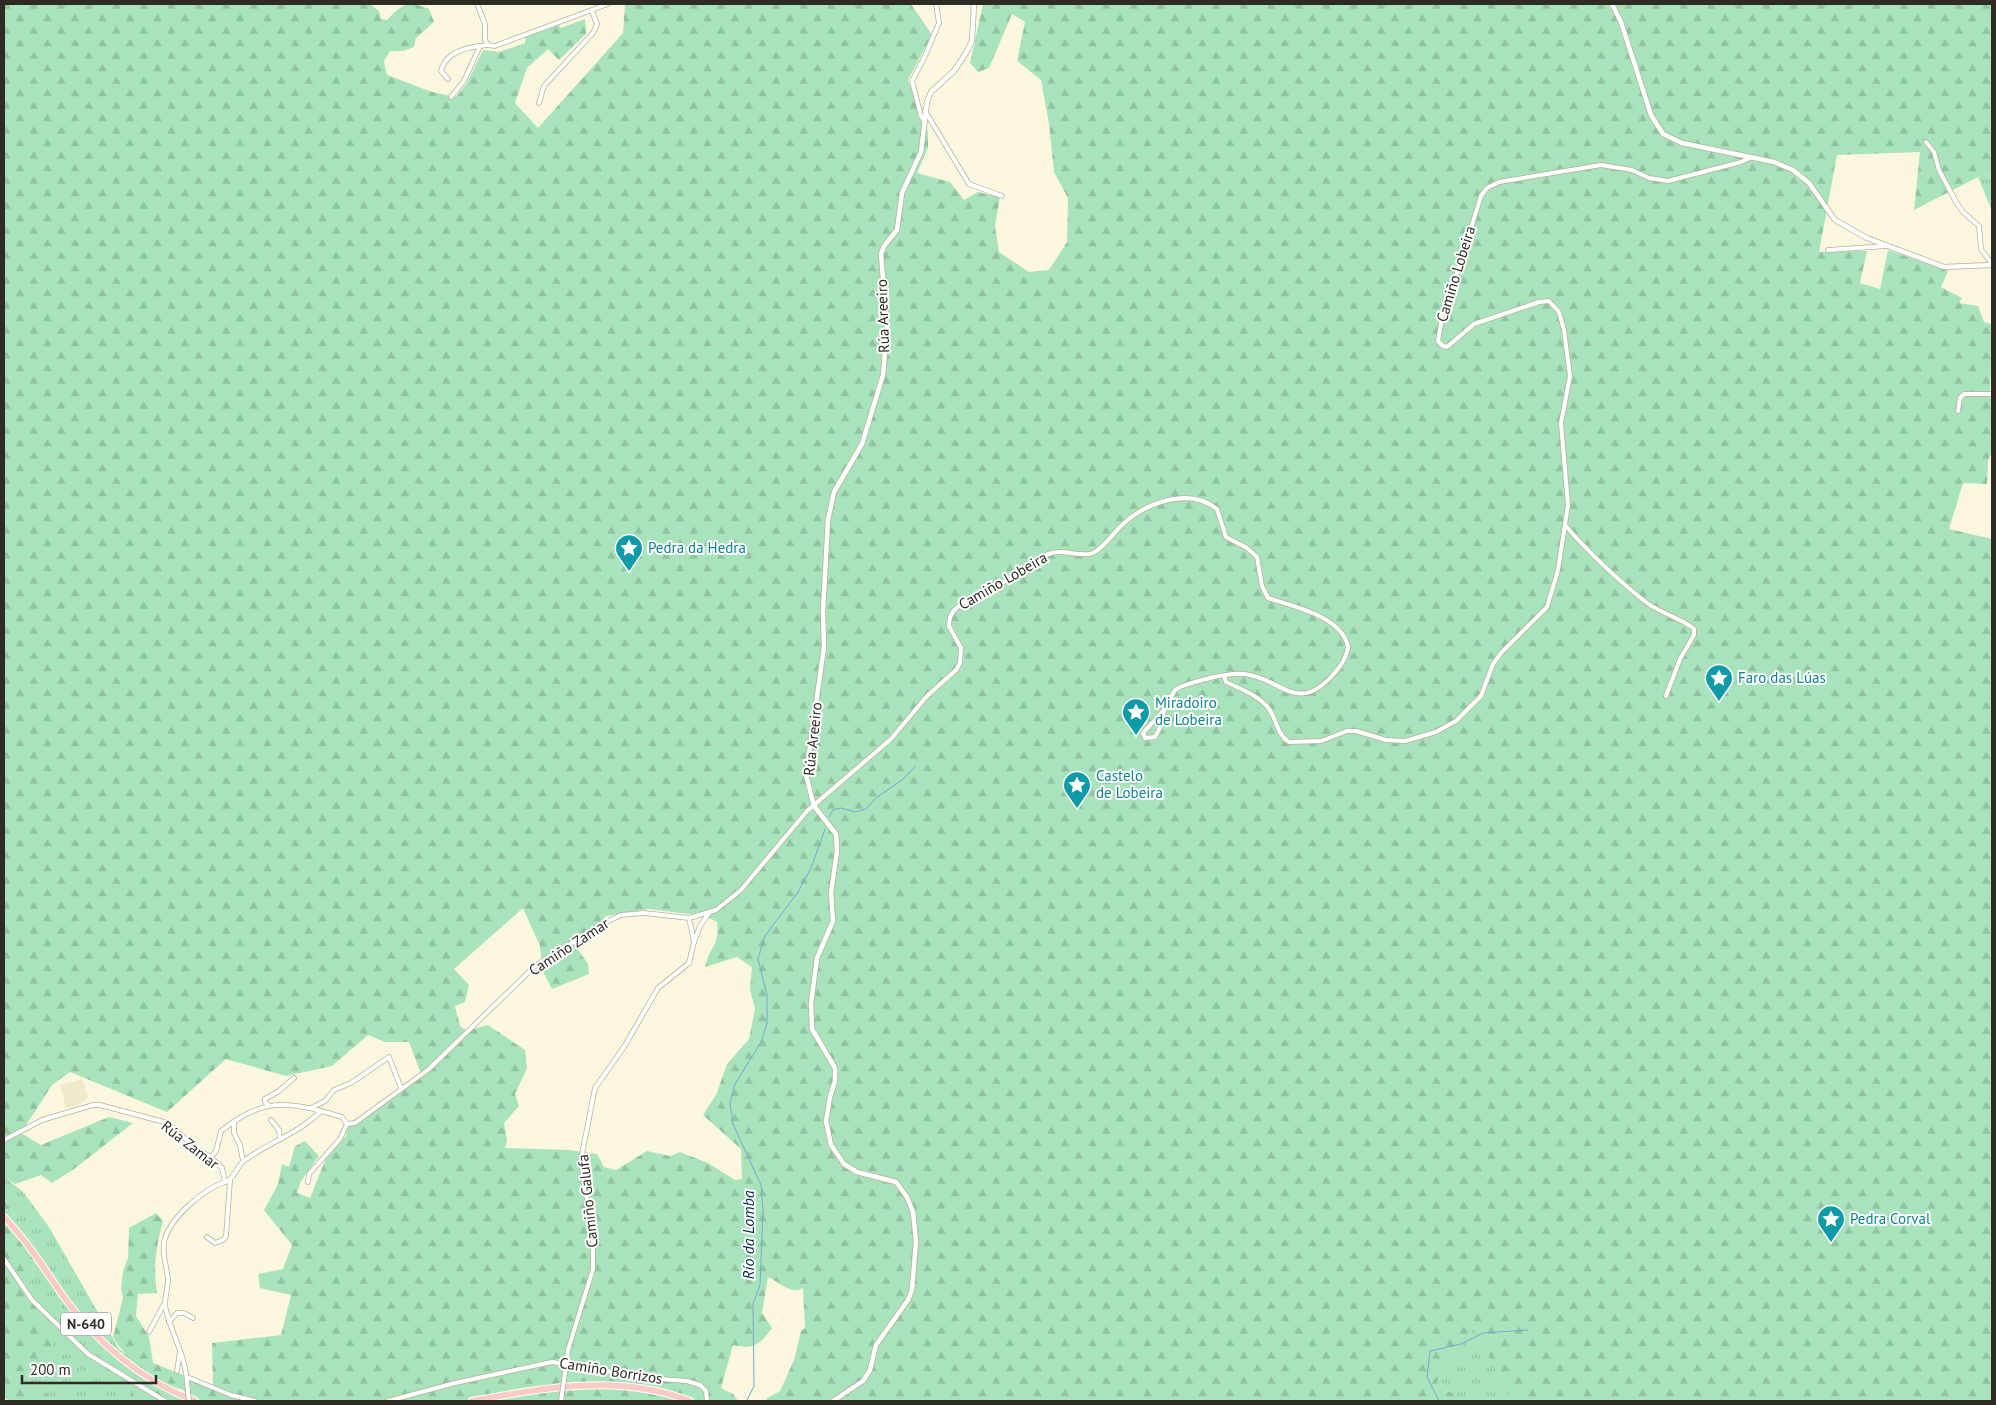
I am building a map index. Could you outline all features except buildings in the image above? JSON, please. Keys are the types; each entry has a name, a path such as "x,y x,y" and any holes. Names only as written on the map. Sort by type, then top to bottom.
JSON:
{"highway":[{"name":"N-640","path":"4,1217 26,1241 64,1297 90,1330 121,1358 150,1378 195,1401"},
{"path":"472,1401 547,1387 597,1384 634,1387 673,1394 690,1401"}],"street":[{"path":"477,4 485,24 485,40 488,45"},
{"path":"448,79 441,71 447,58 470,47 504,44 542,27 608,4"},
{"name":"Rúa Areeiro","path":"924,120 921,116 912,81 939,23 936,4"},
{"name":"Rúa Areeiro","path":"833,1401 863,1381 870,1370 876,1346 908,1300 914,1279 916,1230 907,1197 896,1182 857,1172 850,1168 835,1152 828,1138 826,1121 830,1097 836,1081 835,1068 812,1029 811,1004 817,958 833,921 831,893 837,842 831,827 814,806 806,775 824,647 823,611 828,520 834,492 862,444 883,374 886,328 881,254 884,246 899,225 902,193 924,142 925,110 931,92 954,71 972,41 974,4"},
{"path":"1612,4 1621,22 1651,115 1663,134 1682,143 1774,162 1792,170 1809,183 1835,220 1848,229 1887,246 1944,267 1992,265"},
{"path":"539,103 544,86 593,33 596,24 592,11"},
{"path":"451,96 464,81 480,46"},
{"path":"925,110 969,184 1002,196"},
{"path":"1926,142 1934,152 1938,170 1962,212 1979,226 1981,249 1992,265"},
{"name":"Camiño Lobeira","path":"1224,676 1226,682 1266,704 1274,717 1279,732 1289,742 1322,741 1347,731 1356,731 1386,740 1405,741 1436,732 1456,721 1481,696 1494,664 1501,653 1546,607 1558,570 1568,505 1561,423 1570,376 1564,330 1556,308 1549,301 1532,304 1474,324 1447,347 1442,346 1438,341 1444,307 1481,196 1487,188 1499,182 1590,167 1609,166 1632,170 1649,178 1668,181 1741,162 1752,157"},
{"path":"1828,250 1887,246"},
{"path":"1958,411 1960,398 1964,394 1992,394"},
{"name":"Camiño Lobeira","path":"814,806 891,738 927,696 956,670 960,663 961,648 949,626 950,617 954,610 1005,582 1048,554 1059,551 1080,554 1094,553 1125,523 1158,502 1191,498 1213,506 1220,516 1226,537 1247,548 1258,557 1262,586 1268,598 1294,605 1334,625 1342,632 1346,640 1347,655 1341,665 1322,685 1308,694 1294,693 1245,674 1224,676 1180,687 1171,696 1164,710 1159,732 1155,737 1145,738 1143,733 1164,710"},
{"path":"1565,525 1648,604 1666,615 1691,625 1694,629 1694,635 1680,659 1666,696"},
{"name":"Camiño Zamar","path":"401,1088 432,1065 536,965 608,921 621,915 644,913 689,918 709,913 741,890 787,833 814,806"},
{"name":"Camiño Galufa","path":"561,1401 568,1350 592,1270 593,1241 580,1159 595,1088 624,1046 654,993 689,963 700,926 709,913"},
{"name":"Camiño Galufa","path":"689,918 694,942"},
{"path":"311,1108 325,1101 334,1090 351,1083 389,1057 401,1088 355,1123 347,1124"},
{"path":"268,1105 265,1099 279,1091 294,1078"},
{"name":"Rúa Zamar","path":"4,1140 42,1120 93,1105 100,1105 168,1123 198,1151 211,1157 222,1168 227,1181 226,1236 223,1240 215,1243 207,1237"},
{"path":"211,1157 216,1151 220,1131 247,1111 268,1105 311,1108 342,1117 347,1124"},
{"name":"Rúa Zamar","path":"149,1332 164,1304 168,1282 163,1258 164,1241 169,1229 178,1216 210,1188 227,1181 243,1161 280,1138 296,1132 321,1111"},
{"name":"Rúa Zamar","path":"234,1120 234,1133 240,1144 243,1161"},
{"path":"271,1120 279,1130 280,1138"},
{"path":"308,1182 309,1174 340,1139 347,1124"},
{"path":"4,1259 32,1300 88,1354 165,1401"},
{"name":"Rúa Zamar","path":"164,1304 187,1377 189,1401"},
{"path":"169,1322 177,1313 184,1313 193,1318"},
{"name":"Rúa Zamar","path":"177,1371 180,1350"},
{"name":"Camiño Borrizos","path":"388,1401 455,1383 552,1362 647,1378 695,1382 706,1391 707,1401"},
{"path":"187,1377 231,1395 255,1401"}],"shaded area":[{"path":"82,1079 88,1097 81,1104 66,1108 60,1085"}],"green space":[{"path":"4,4 370,4 379,11 381,19 387,20 397,10 406,5 422,6 429,9 434,22 416,38 414,47 403,51 390,51 384,61 387,75 432,92 456,97 467,83 483,50 499,52 525,43 526,33 556,22 561,28 585,19 586,34 559,60 548,49 527,68 515,103 538,128 623,33 625,4 911,4 932,35 908,80 928,132 928,148 917,173 950,182 964,200 978,192 1000,197 995,226 999,252 1029,272 1049,270 1067,242 1068,198 1054,172 1049,124 1041,80 1017,61 1025,22 1012,14 989,68 978,72 970,63 983,4 1992,4 1992,174 1978,177 1914,210 1920,152 1837,155 1819,252 1867,251 1860,283 1880,289 1888,250 1948,271 1941,287 1962,298 1959,303 1978,306 1984,322 1992,324 1990,398 1992,398 1992,451 1988,461 1987,484 1963,483 1949,529 1992,539 1992,1401 1511,1401 1474,1327 1437,1382 1448,1391 1456,1394 1455,1401 766,1401 767,1398 780,1391 794,1360 801,1331 805,1328 803,1288 798,1290 789,1289 768,1277 762,1313 772,1328 756,1344 746,1347 733,1345 721,1388 733,1394 738,1401 213,1401 157,1377 131,1358 113,1337 123,1298 121,1288 123,1271 128,1258 129,1228 156,1213 163,1221 156,1257 157,1293 138,1294 136,1316 149,1337 153,1363 213,1387 212,1343 281,1335 291,1295 260,1288 258,1274 283,1269 292,1245 264,1210 278,1184 282,1164 289,1167 295,1146 305,1141 319,1156 301,1181 297,1193 310,1198 326,1158 346,1136 347,1124 387,1100 421,1074 409,1042 385,1042 368,1035 332,1066 286,1076 226,1059 167,1112 70,1072 52,1085 21,1133 41,1145 109,1117 133,1123 74,1169 52,1183 41,1175 15,1184 4,1176","holes":["523,908 540,946 542,970 552,989 589,974 588,964 577,948 606,916 648,909 705,916 717,922 716,942 705,967 737,957 752,967 750,989 755,1009 749,1039 727,1064 716,1095 703,1115 741,1149 742,1179 735,1180 708,1163 680,1152 670,1156 647,1151 616,1170 604,1167 597,1154 569,1150 505,1148 507,1140 504,1123 519,1106 515,1094 527,1068 525,1050 488,1025 467,1031 460,1026 455,1006 465,1002 469,985 454,969"]},
{"path":"1992,174 1992,211 1978,177"},
{"path":"4,1176 24,1193 49,1227 119,1349 181,1391 213,1401 199,1401 131,1386 130,1401 54,1401 27,1374 32,1364 46,1360 52,1352 40,1331 29,1296 37,1248 4,1200"},
{"path":"4,1200 37,1248 29,1296 45,1313 41,1331 54,1340 52,1352 45,1362 32,1364 27,1374 54,1401 10,1401 4,1398"},
{"path":"1472,1322 1512,1401 1454,1401 1455,1394 1437,1382"},
{"path":"131,1385 199,1401 130,1401"}],"waterway":[{"name":"Río da Lomba","path":"829,817 833,810 841,808 855,812 866,809 876,798 902,780 915,767"},
{"name":"Río da Lomba","path":"744,1401 747,1400 754,1386 753,1304 760,1285 763,1210 761,1185 733,1124 730,1103 735,1084 761,1042 767,1023 767,995 758,959 765,936 798,892 811,868 825,829"},
{"path":"1439,1401 1427,1377 1430,1351 1461,1344 1483,1333 1528,1330"}],"place":[{"name":"Pedra da Hedra","path":"629,572"},
{"name":"Faro das Lúas","path":"1719,702"},
{"name":"Miradoiro de Lobeira","path":"1136,736"},
{"name":"Castelo de Lobeira","path":"1077,809"},
{"name":"Pedra Corval","path":"1831,1243"}]}
